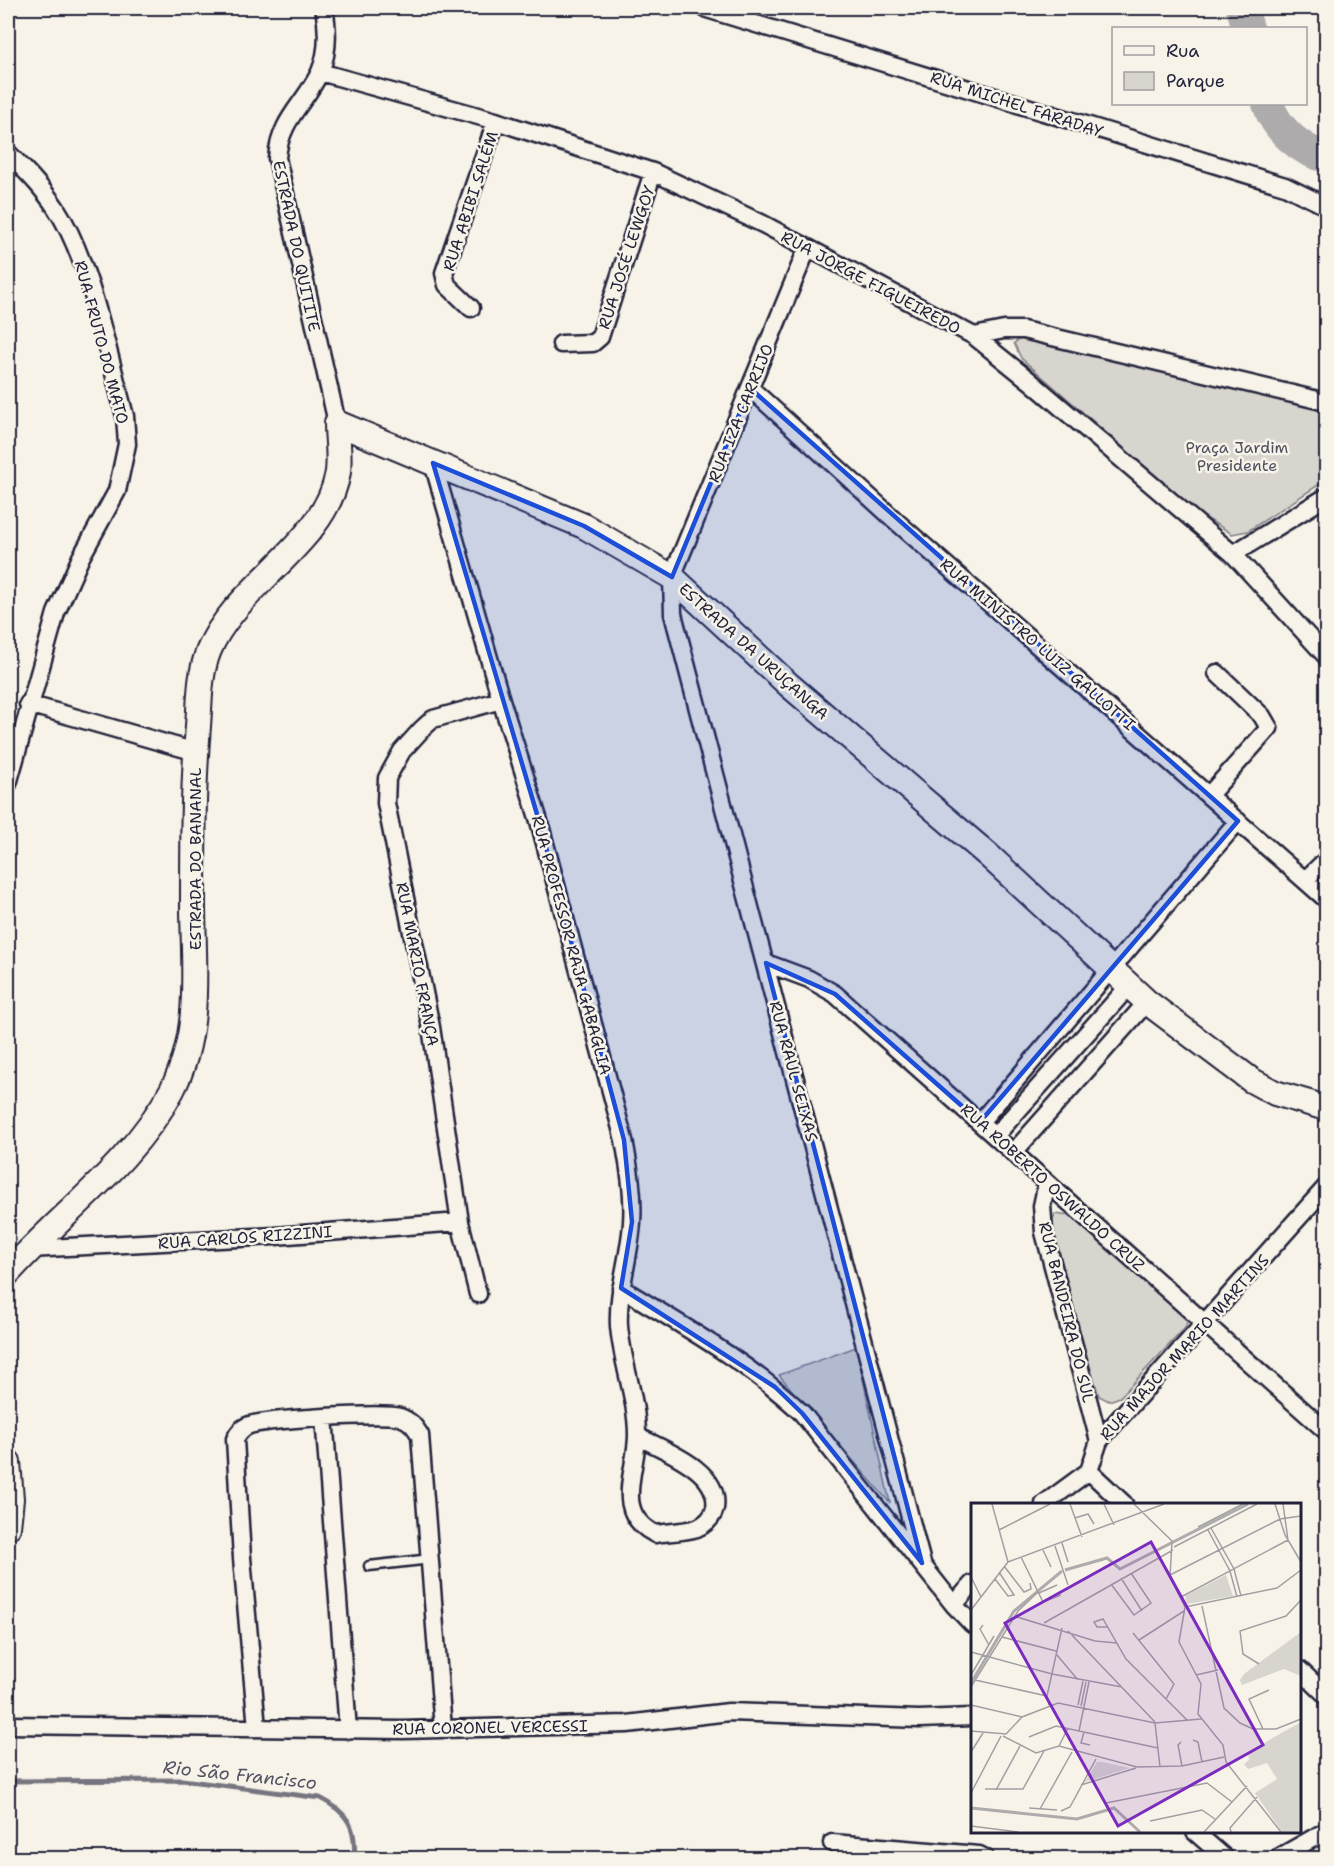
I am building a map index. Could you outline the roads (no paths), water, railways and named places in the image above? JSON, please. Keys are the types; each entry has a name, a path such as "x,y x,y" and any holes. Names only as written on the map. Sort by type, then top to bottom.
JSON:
{"street":[{"name":"ESTRADA DO QUITITE","path":"324,8 328,27 326,50 320,72 285,124 278,142 277,158 337,423"},
{"name":"RUA MICHEL FARADAY","path":"704,8 1285,186 1326,206"},
{"name":"RUA JORGE FIGUEIREDO","path":"320,72 496,121 654,172 974,336 1233,554 1326,656"},
{"name":"RUA ABIBI SALÉM","path":"471,308 447,285 444,273 496,121"},
{"name":"RUA FRUTO DO MATO","path":"8,153 30,175 56,209 76,246 125,416 127,444 117,491 81,557 56,613 28,704 8,784"},
{"name":"RUA JOSÉ LEWGOY","path":"561,345 593,342 600,337 654,172"},
{"name":"RUA IZA CARRIJO","path":"672,577 807,249"},
{"path":"974,336 1004,330 1023,330 1326,402"},
{"name":"RUA MINISTRO LUIZ GALLOTTI","path":"750,388 897,522 1326,899"},
{"name":"ESTRADA DA URUÇANGA","path":"337,423 584,525 672,577 789,684 988,855 1147,1002 1251,1080 1275,1093 1326,1108"},
{"name":"ESTRADA DO BANANAL","path":"8,1274 29,1249 140,1141 173,1088 187,1054 195,1008 196,752 202,672 209,650 232,613 297,546 319,515 338,471 337,423"},
{"name":"RUA PROFESSOR RAJA GABAGLIA","path":"433,463 501,700 539,821 624,1140 631,1181 632,1222 621,1287 619,1326 637,1436 631,1468 631,1508 635,1519 655,1534 695,1528 705,1524 713,1515 715,1505 709,1481 684,1462 637,1436"},
{"path":"1233,554 1326,497"},
{"name":"RUA RAUL SEIXAS","path":"672,577 673,614 922,1563"},
{"path":"1209,795 1269,728 1262,716 1218,673"},
{"name":"RUA MARIO FRANÇA","path":"478,1294 460,1222 430,1027 386,803 387,778 402,751 433,719 501,700"},
{"path":"28,704 196,752"},
{"path":"995,1136 1120,978 1238,821"},
{"path":"1305,880 1326,860"},
{"name":"RUA ROBERTO OSWALDO CRUZ","path":"766,963 809,979 835,994 1326,1431"},
{"path":"980,1122 1120,978"},
{"path":"1013,1154 1147,1002"},
{"name":"RUA BANDEIRA DO SUL","path":"1047,1183 1042,1206 1044,1232 1099,1441"},
{"name":"RUA MAJOR MARIO MARTINS","path":"1089,1471 1099,1441 1326,1187"},
{"name":"RUA CARLOS RIZZINI","path":"29,1249 275,1236 460,1222"},
{"path":"621,1287 775,1387 802,1413 954,1605 971,1623"},
{"path":"324,1416 348,1730"},
{"path":"257,1728 241,1547 235,1439 248,1426 260,1423 324,1416 398,1416 412,1423 420,1435 443,1729"},
{"path":"8,1462 11,1499 8,1527"},
{"path":"1045,1503 1089,1471 1123,1503"},
{"path":"954,1605 971,1585"},
{"path":"1301,1672 1326,1695"},
{"name":"RUA CORONEL VERCESSI","path":"8,1725 348,1730 627,1724 729,1712 919,1719 971,1717"},
{"path":"1278,1858 1326,1831"},
{"path":"1196,1833 1225,1858"},
{"path":"832,1843 979,1855 984,1858"}],"lane":[{"path":"369,1566 431,1559"}],"waterway":[{"path":"1242,8 1248,27"},
{"path":"1268,105 1277,122 1291,138 1308,150 1326,157"},
{"name":"Rio São Francisco","path":"8,1781 182,1780 320,1798 338,1809 349,1822 354,1838 354,1858"},
{"name":"Rio São Francisco","path":"1320,1858 1326,1854"}],"park label":[{"name":"Praça Jardim Presidente","path":"1237,456"}]}
